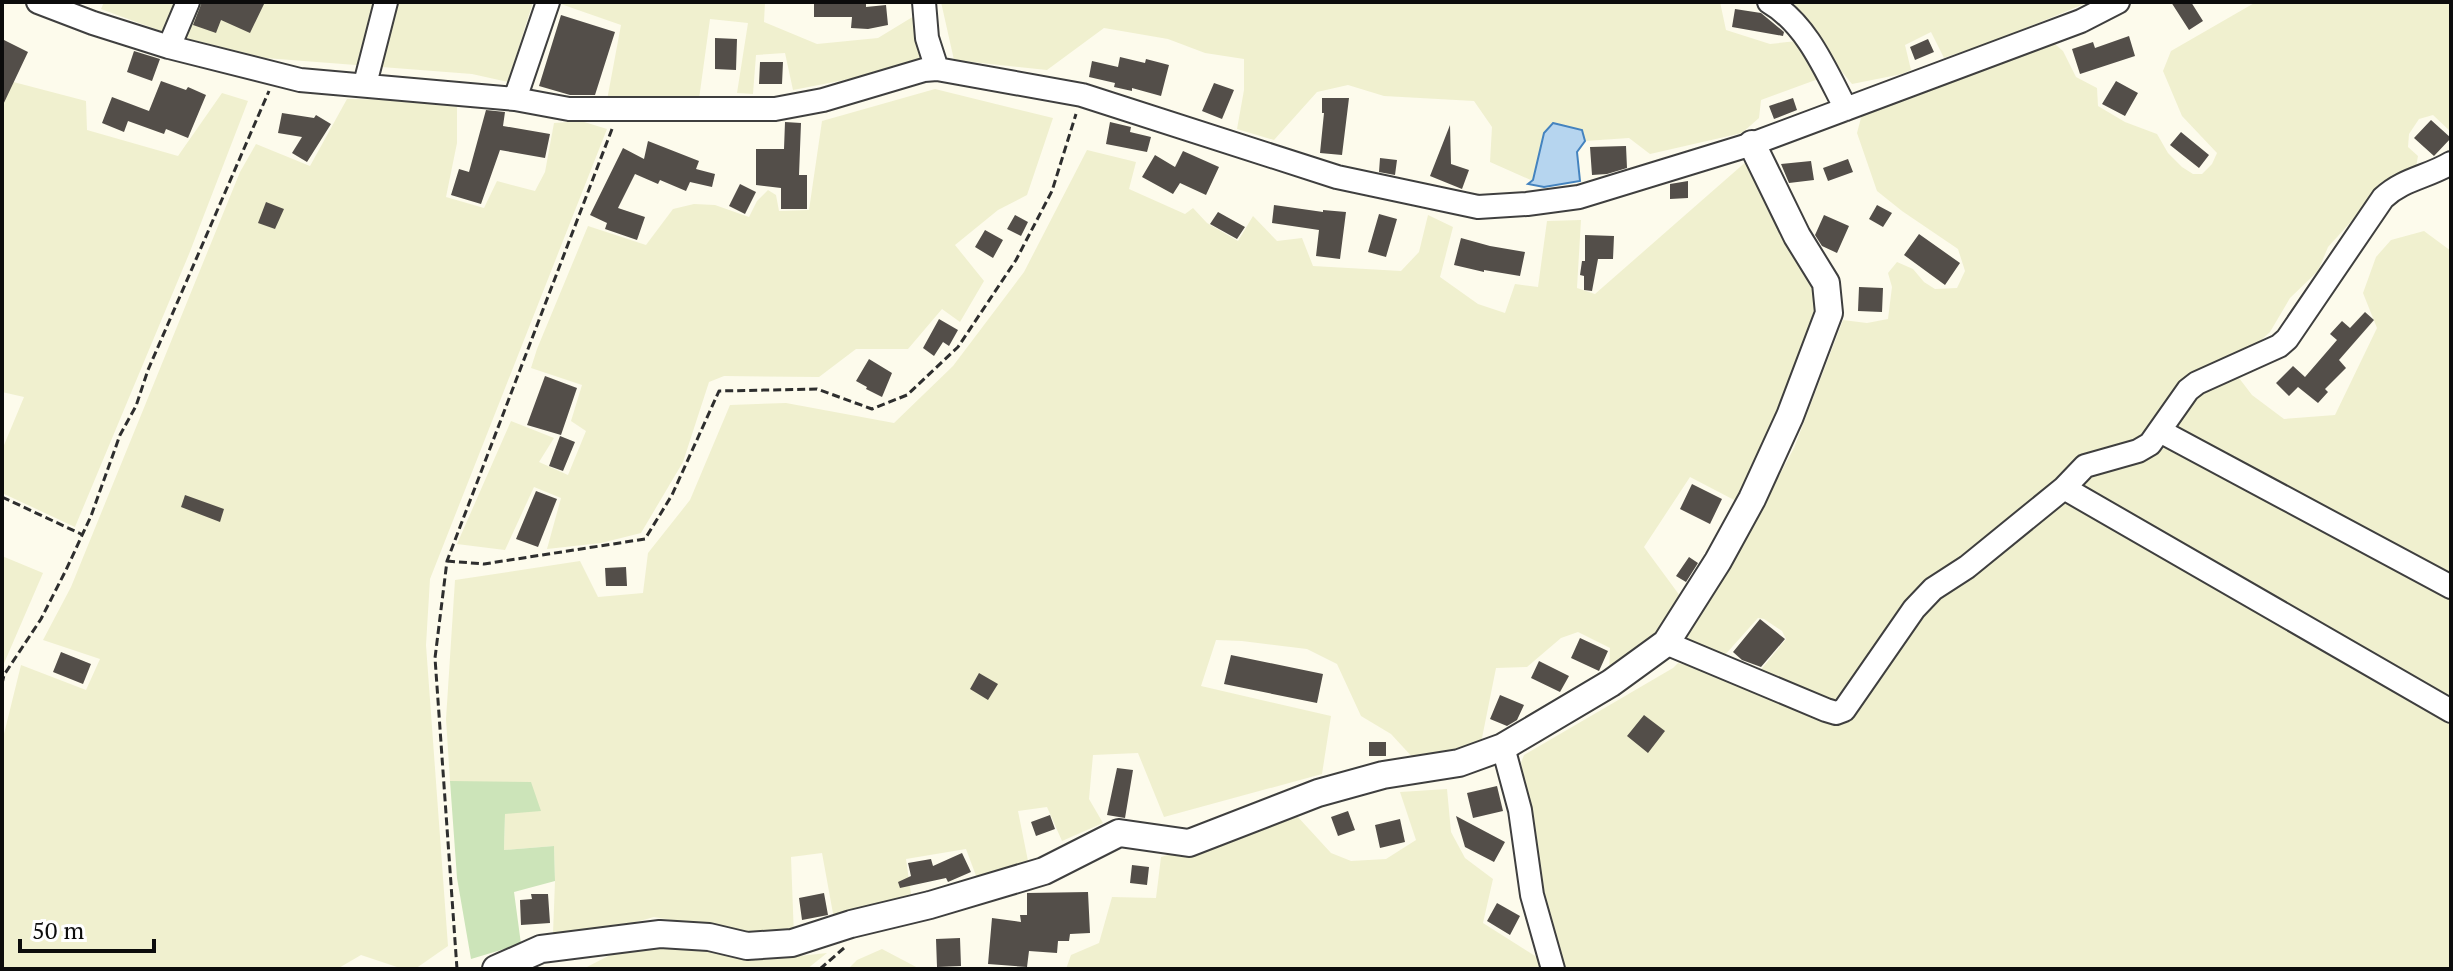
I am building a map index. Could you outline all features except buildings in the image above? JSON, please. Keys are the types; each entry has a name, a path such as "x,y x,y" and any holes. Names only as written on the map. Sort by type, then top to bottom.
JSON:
{"street":[{"path":"38,2 169,47 300,80 515,99 569,109 775,109 823,100 924,70 937,69 1082,95 1337,177 1478,207 1579,197 1752,144 2081,21 2118,2"},
{"path":"169,47 188,2"},
{"path":"365,84 386,2"},
{"path":"515,99 548,2"},
{"path":"924,2 927,38 937,69"},
{"path":"1769,2 1784,11 1798,27 1846,109"},
{"path":"496,969 541,949 660,934 709,937 747,946 792,943 1044,871 1119,833 1189,843 1318,793 1383,775 1459,763 1503,747 1611,683 1666,643 1718,561 1752,499 1790,416 1829,313 1826,283 1797,236 1752,144"},
{"path":"1666,643 1836,713 1844,710 1914,609 1933,589 1967,567 2064,488 2085,466 2138,451 2150,444 2188,390 2197,383 2269,351 2287,339 2383,198 2395,187 2416,176 2438,171 2451,163"},
{"path":"2160,431 2451,587"},
{"path":"2064,488 2451,711"},
{"path":"1503,747 1520,810 1532,895 1553,969"}],"path":[{"path":"2,684 4,675 41,619 91,516 120,435 136,406 148,370 275,74"},
{"path":"447,561 484,564 645,539 672,495 719,391 817,389 872,409 907,395 958,347 1016,260 1052,191 1082,95"},
{"path":"457,969 435,658 447,561 620,109"},
{"path":"2,497 81,534"}],"green space":[{"path":"104,2 533,2 508,82 472,74 265,58 169,34 101,9"},
{"path":"555,2 765,2 764,22 817,44 878,38 924,10 939,56 901,69 793,90 785,53 756,55 753,94 737,93 748,23 710,19 699,99 607,100 621,25"},
{"path":"941,2 1720,2 1726,30 1770,44 1797,41 1821,78 1761,100 1759,118 1742,133 1650,154 1629,138 1585,141 1582,130 1553,123 1541,143 1533,181 1490,162 1492,127 1474,101 1384,96 1348,85 1317,92 1274,140 1237,129 1244,90 1244,59 1205,53 1168,39 1104,28 1047,70 954,60"},
{"path":"1784,2 2089,2 1944,58 1931,32 1905,45 1911,70 1852,84"},
{"path":"2256,2 2451,2 2451,132 2433,115 2419,119 2409,134 2408,147 2418,156 2416,167 2379,191 2328,247 2318,271 2290,298 2270,332 2229,365 2252,395 2284,419 2335,415 2377,328 2363,293 2376,257 2391,240 2424,231 2451,251 2451,969 1559,969 1538,893 1521,763 1524,755 1678,663 1702,669 1759,672 1786,639 1782,631 1764,619 1758,618 1724,656 1686,646 1685,638 1739,549 1794,448 1843,320 1867,323 1888,319 1892,287 1888,273 1897,262 1913,269 1935,289 1957,288 1965,271 1958,249 1877,191 1857,133 1862,114 2055,44 2063,51 2076,77 2097,88 2098,106 2125,122 2157,134 2168,153 2182,167 2193,174 2202,174 2217,153 2182,116 2163,71 2171,51"},
{"path":"2,79 86,101 87,130 178,156 222,93 248,101 189,254 75,527 2,493 2,450 24,397 2,392"},
{"path":"935,89 1053,118 1027,195 998,210 955,245 984,281 960,322 942,309 908,349 856,349 819,377 724,376 709,382 683,462 641,533 601,543 547,549 561,498 534,487 505,550 457,544 511,421 554,438 539,462 568,475 586,431 571,421 582,385 531,368 588,226 646,245 673,209 694,204 715,205 749,217 757,201 768,190 776,195 779,211 809,210 822,121"},
{"path":"347,99 403,100 457,107 457,143 446,197 484,208 497,181 535,191 545,172 554,123 581,121 607,129 430,579 426,645 448,946 415,969 403,969 361,955 337,969 2,969 2,742 21,665 86,690 100,659 43,640 71,587 240,172 256,144 310,166"},
{"path":"1087,150 1136,162 1129,189 1185,214 1193,208 1207,223 1238,241 1253,216 1277,241 1302,238 1313,266 1401,271 1419,252 1428,215 1453,227 1440,277 1478,304 1505,313 1515,284 1538,287 1547,221 1581,220 1577,288 1595,294 1748,160 1817,285 1820,330 1738,502 1690,477 1644,547 1683,600 1640,661 1609,676 1610,648 1578,632 1561,638 1527,667 1496,668 1481,743 1415,760 1391,734 1361,716 1337,664 1307,649 1216,640 1201,686 1331,716 1322,774 1164,817 1138,753 1093,755 1089,799 1103,823 1062,841 1047,807 1018,811 1028,861 978,881 966,849 906,859 911,894 834,919 822,853 791,857 794,937 752,934 654,917 592,934 553,934 554,846 504,850 505,814 450,781 446,719 455,580 580,561 598,597 643,593 648,553 690,500 730,405 786,403 894,423 953,366 1024,272"},
{"path":"2,556 43,573 2,668"},
{"path":"450,781 531,782 541,811 505,814 504,850 554,846 555,881 514,892 521,944 471,959 457,878"},
{"path":"1447,789 1451,832 1465,858 1493,879 1483,923 1540,959 1542,969 1066,969 1071,955 1099,943 1112,897 1156,898 1161,857 1297,816 1331,853 1351,861 1386,859 1416,840 1400,792"},
{"path":"664,943 761,960 827,953 807,969 583,969 620,950"},
{"path":"882,949 920,969 848,969 857,960"}],"water":[{"path":"1553,123 1582,130 1585,141 1577,152 1580,181 1544,187 1528,184 1533,180 1544,133"}]}
